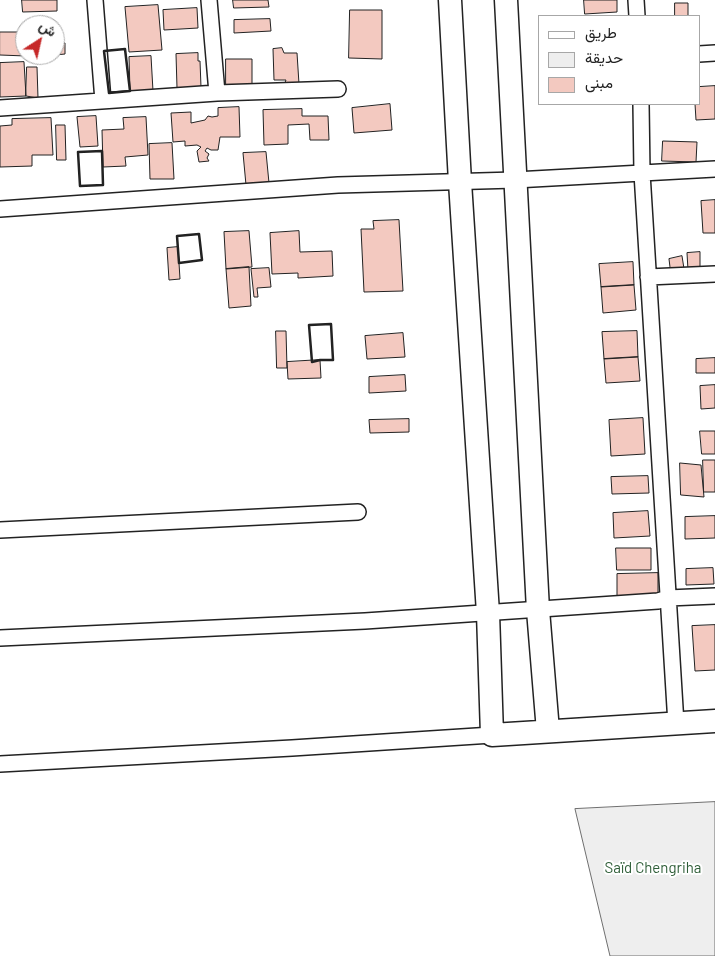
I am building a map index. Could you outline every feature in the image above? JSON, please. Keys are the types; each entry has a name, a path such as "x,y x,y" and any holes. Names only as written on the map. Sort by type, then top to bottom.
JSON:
{"street":[{"path":"95,0 104,101"},
{"path":"209,0 217,93"},
{"path":"450,0 488,613 492,735"},
{"path":"506,0 538,610 548,732"},
{"path":"636,0 637,15"},
{"path":"700,54 715,53"},
{"path":"0,108 217,93 338,89"},
{"path":"640,105 642,173 676,724"},
{"path":"0,209 338,185 515,180 715,169"},
{"path":"648,276 715,274"},
{"path":"0,530 358,512"},
{"path":"0,638 365,621 715,596"},
{"path":"0,764 292,748 715,721"}],"green space":[{"name":"Saïd Chengriha","path":"715,802 715,956 610,956 575,809"}],"building":[{"path":"22,0 57,0 57,11 23,12"},
{"path":"233,0 268,0 269,7 234,8"},
{"path":"584,0 617,0 617,12 585,14"},
{"path":"675,3 688,3 688,15 675,15"},
{"path":"158,5 162,50 129,52 125,7"},
{"path":"197,8 198,28 164,30 163,10"},
{"path":"350,10 382,10 382,59 349,58"},
{"path":"270,19 271,31 234,33 234,20"},
{"path":"0,32 15,32 15,56 0,55"},
{"path":"282,48 284,53 297,53 299,84 284,85 286,80 274,80 273,49"},
{"path":"198,53 201,87 177,88 176,54"},
{"path":"151,56 153,91 130,91 129,57"},
{"path":"226,59 252,59 252,88 226,87"},
{"path":"15,62 15,65 24,65 26,96 0,97 0,63"},
{"path":"27,67 37,67 38,98 26,96"},
{"path":"715,86 715,119 696,120 695,105 700,105 700,87"},
{"path":"390,104 392,130 354,133 352,108"},
{"path":"239,107 240,137 220,137 218,150 207,148 205,151 209,154 207,158 209,161 199,162 197,151 201,147 197,145 185,146 185,141 173,142 171,113 191,112 191,123 205,120 208,116 218,116 218,108"},
{"path":"302,109 302,116 328,116 329,140 310,140 309,124 288,125 288,144 264,145 263,110"},
{"path":"96,116 98,146 80,147 77,117"},
{"path":"146,117 148,155 125,157 126,166 103,167 102,130 124,129 123,118"},
{"path":"51,118 53,155 32,155 32,166 0,167 0,126 12,125 12,119"},
{"path":"56,125 65,125 66,160 57,160"},
{"path":"663,141 697,142 696,162 662,161"},
{"path":"172,143 174,179 150,179 149,144"},
{"path":"266,152 269,183 246,185 243,153"},
{"path":"715,200 715,233 703,233 701,201"},
{"path":"399,220 403,291 364,292 361,229 374,229 373,221"},
{"path":"249,231 252,267 226,269 224,232"},
{"path":"299,231 300,252 332,251 333,276 298,278 298,273 272,274 270,233"},
{"path":"178,247 180,279 169,280 167,248"},
{"path":"700,252 700,269 688,270 687,253"},
{"path":"682,256 685,275 671,275 669,259"},
{"path":"633,262 634,285 601,287 599,264"},
{"path":"249,267 251,306 229,308 226,269"},
{"path":"269,268 271,287 257,288 258,297 254,297 251,269"},
{"path":"634,285 636,310 603,313 601,287"},
{"path":"276,331 286,331 287,368 277,368"},
{"path":"637,331 638,357 604,359 602,332"},
{"path":"403,333 405,357 367,359 365,336"},
{"path":"638,357 640,381 606,383 604,359"},
{"path":"715,358 715,373 696,373 696,359"},
{"path":"320,360 321,378 288,379 287,362"},
{"path":"405,375 406,391 369,393 369,377"},
{"path":"715,385 715,408 701,409 700,386"},
{"path":"643,418 645,454 611,456 609,420"},
{"path":"409,419 409,432 370,433 369,420"},
{"path":"700,431 715,431 715,454 702,454"},
{"path":"703,460 715,460 715,492 704,492"},
{"path":"680,463 701,465 704,497 681,495"},
{"path":"648,476 649,493 612,494 611,477"},
{"path":"648,511 650,536 614,538 613,513"},
{"path":"715,516 715,538 685,539 685,517"},
{"path":"616,548 651,548 651,570 617,570"},
{"path":"713,568 714,584 686,585 686,569"},
{"path":"658,573 658,601 648,601 648,609 637,609 617,596 617,574"},
{"path":"715,625 715,670 695,671 692,626"}],"wall":[{"path":"125,49 130,91 109,93 104,51 125,49"},
{"path":"102,151 103,185 80,186 78,152 102,151"},
{"path":"199,234 202,260 179,263 177,236 199,234"},
{"path":"331,324 333,360 312,362 309,325 331,324"}]}
